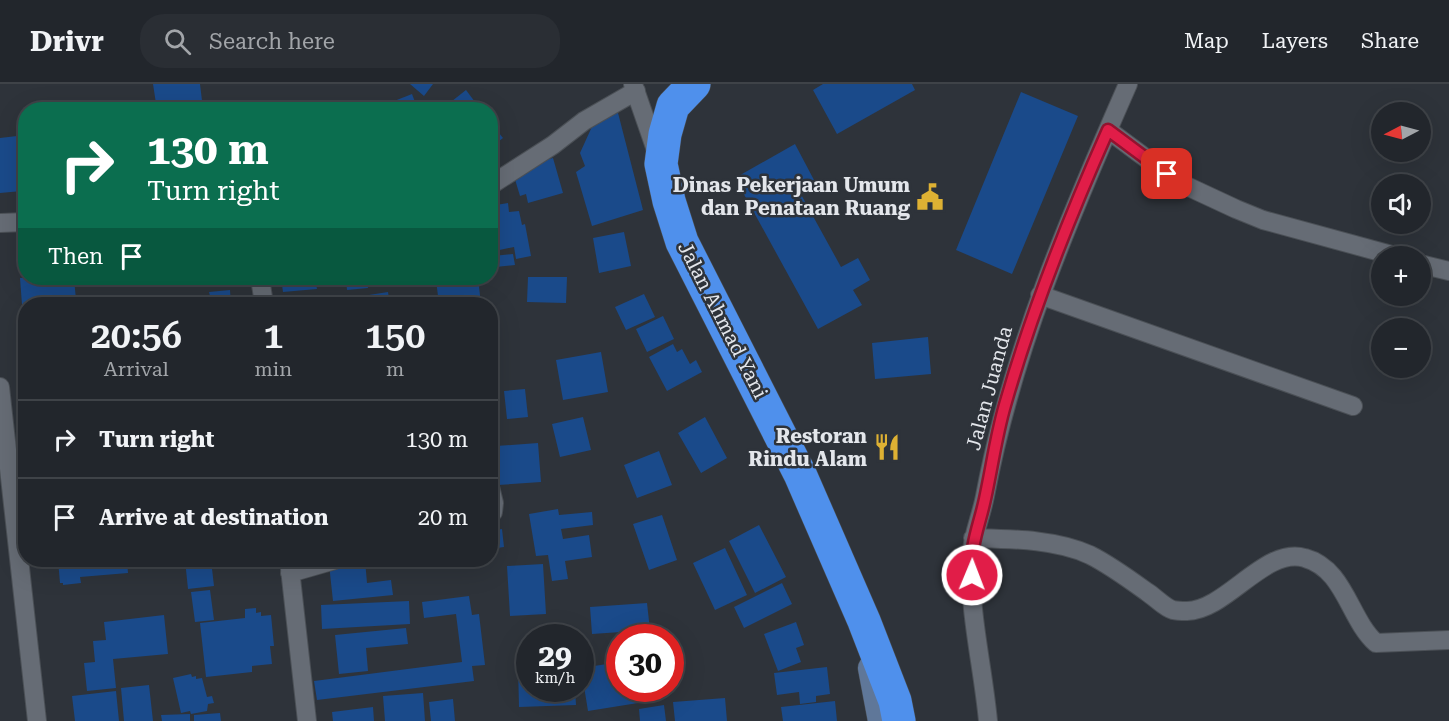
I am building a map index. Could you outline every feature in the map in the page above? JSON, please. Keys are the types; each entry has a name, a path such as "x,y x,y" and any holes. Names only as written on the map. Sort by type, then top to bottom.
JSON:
{"highway":[{"name":"Jalan Ahmad Yani","path":"694,84 674,106 665,134 661,164 669,201 682,242 800,474 864,621 895,716"}],"street":[{"name":"Jalan Juanda","path":"988,721 974,611 971,558 973,538 985,499 1005,404 1040,295 1062,237 1128,84"},
{"path":"498,180 635,87 661,164"},
{"path":"1108,130 1178,182 1236,209 1263,220 1371,249"},
{"path":"0,223 18,222"},
{"path":"1431,267 1449,271"},
{"path":"1040,295 1353,406"},
{"path":"0,387 18,549"},
{"path":"973,538 1026,540 1089,554 1173,610 1190,611 1208,605 1274,562 1286,557 1304,557 1320,565 1335,580 1351,603 1367,635 1376,643 1449,640"},
{"path":"20,567 37,721"},
{"path":"290,567 307,721"}],"building":[{"path":"153,84 200,84 202,102 156,102"},
{"path":"410,84 433,84 424,96"},
{"path":"823,84 912,84 915,90 837,134 813,90"},
{"path":"466,90 475,102 451,102"},
{"path":"1021,92 1078,116 1012,274 956,250"},
{"path":"412,94 415,102 392,102"},
{"path":"617,109 643,210 592,226 576,172 585,166 580,153 595,120"},
{"path":"498,132 503,138 498,142"},
{"path":"17,136 18,191 0,193 0,138"},
{"path":"795,144 814,180 798,189 841,267 858,258 870,280 853,290 862,305 818,329 735,178"},
{"path":"553,158 563,193 528,203 526,194 520,196 514,176 526,165"},
{"path":"508,203 509,212 519,211 522,225 525,224 531,256 516,259 514,247 498,250 498,205"},
{"path":"624,232 631,266 599,273 593,238"},
{"path":"513,254 515,265 498,267 498,256"},
{"path":"528,277 567,277 566,303 527,302"},
{"path":"21,285 75,285 76,297 21,297"},
{"path":"282,285 316,285 317,289 283,292"},
{"path":"346,285 368,285 368,288 347,290"},
{"path":"437,285 479,285 480,297 438,297"},
{"path":"230,290 230,297 202,297 210,296 209,292"},
{"path":"388,292 389,297 356,297"},
{"path":"644,294 655,317 626,330 615,307"},
{"path":"663,316 674,339 647,352 636,329"},
{"path":"928,337 931,374 875,379 872,343"},
{"path":"673,344 677,352 682,349 690,364 696,360 702,372 667,391 649,357"},
{"path":"601,352 608,392 563,400 556,360"},
{"path":"525,389 528,417 507,419 504,391"},
{"path":"583,417 591,450 560,457 552,424"},
{"path":"705,417 727,458 701,473 678,433"},
{"path":"538,443 541,482 498,485 498,446"},
{"path":"659,451 672,485 637,498 624,465"},
{"path":"558,509 559,515 592,512 593,525 561,529 563,539 589,535 592,557 565,561 568,579 552,581 548,555 536,556 529,514"},
{"path":"662,515 677,560 649,570 633,524"},
{"path":"759,525 786,577 755,593 729,541"},
{"path":"502,529 504,547 498,548 498,530"},
{"path":"725,548 747,595 715,610 693,563"},
{"path":"543,564 546,614 510,616 507,566"},
{"path":"59,567 128,567 128,573 80,577 81,583 63,585 60,583"},
{"path":"186,567 212,567 214,586 188,589"},
{"path":"329,567 366,567 367,583 391,580 393,595 333,601"},
{"path":"782,583 792,604 744,628 734,607"},
{"path":"210,590 214,620 195,622 191,592"},
{"path":"469,596 472,615 479,614 485,665 472,666 474,681 317,700 314,681 462,662 456,614 424,618 422,602"},
{"path":"409,601 410,624 322,629 321,605"},
{"path":"647,603 649,624 606,624 606,633 594,634 590,607"},
{"path":"256,608 256,613 261,612 261,616 271,615 274,646 270,646 272,664 252,666 252,672 206,677 200,623 245,618 245,609"},
{"path":"164,615 168,654 113,659 116,688 87,691 84,663 95,662 93,641 106,640 104,622"},
{"path":"796,622 804,645 796,648 801,662 778,671 764,634"},
{"path":"406,628 408,644 366,648 368,671 339,674 335,635"},
{"path":"606,664 606,702 644,702 588,711 587,702 594,702 594,666"},
{"path":"827,667 830,694 816,696 816,702 800,704 799,692 777,695 774,673"},
{"path":"191,674 192,677 196,676 196,679 202,678 207,697 212,696 214,703 208,704 207,711 181,713 173,678"},
{"path":"149,685 153,721 124,721 121,688"},
{"path":"116,691 119,721 75,721 72,696"},
{"path":"423,693 425,721 385,721 383,696"},
{"path":"725,698 727,721 675,721 673,702"},
{"path":"453,699 455,721 431,721 429,702"},
{"path":"835,701 837,721 783,721 781,707"},
{"path":"519,702 576,702 576,705 519,707"},
{"path":"664,705 666,721 640,721 639,709"},
{"path":"373,707 374,721 333,721 332,712"},
{"path":"220,713 221,721 194,721 194,715"},
{"path":"190,714 190,721 162,721 161,715"}],"place":[{"name":"Dinas Pekerjaan Umum dan Penataan Ruang","path":"930,197"},
{"name":"Restoran Rindu Alam","path":"887,447"}],"route":[{"path":"972,575 973,538 985,499 1005,404 1028,328 1062,237 1108,130 1167,174"}]}
